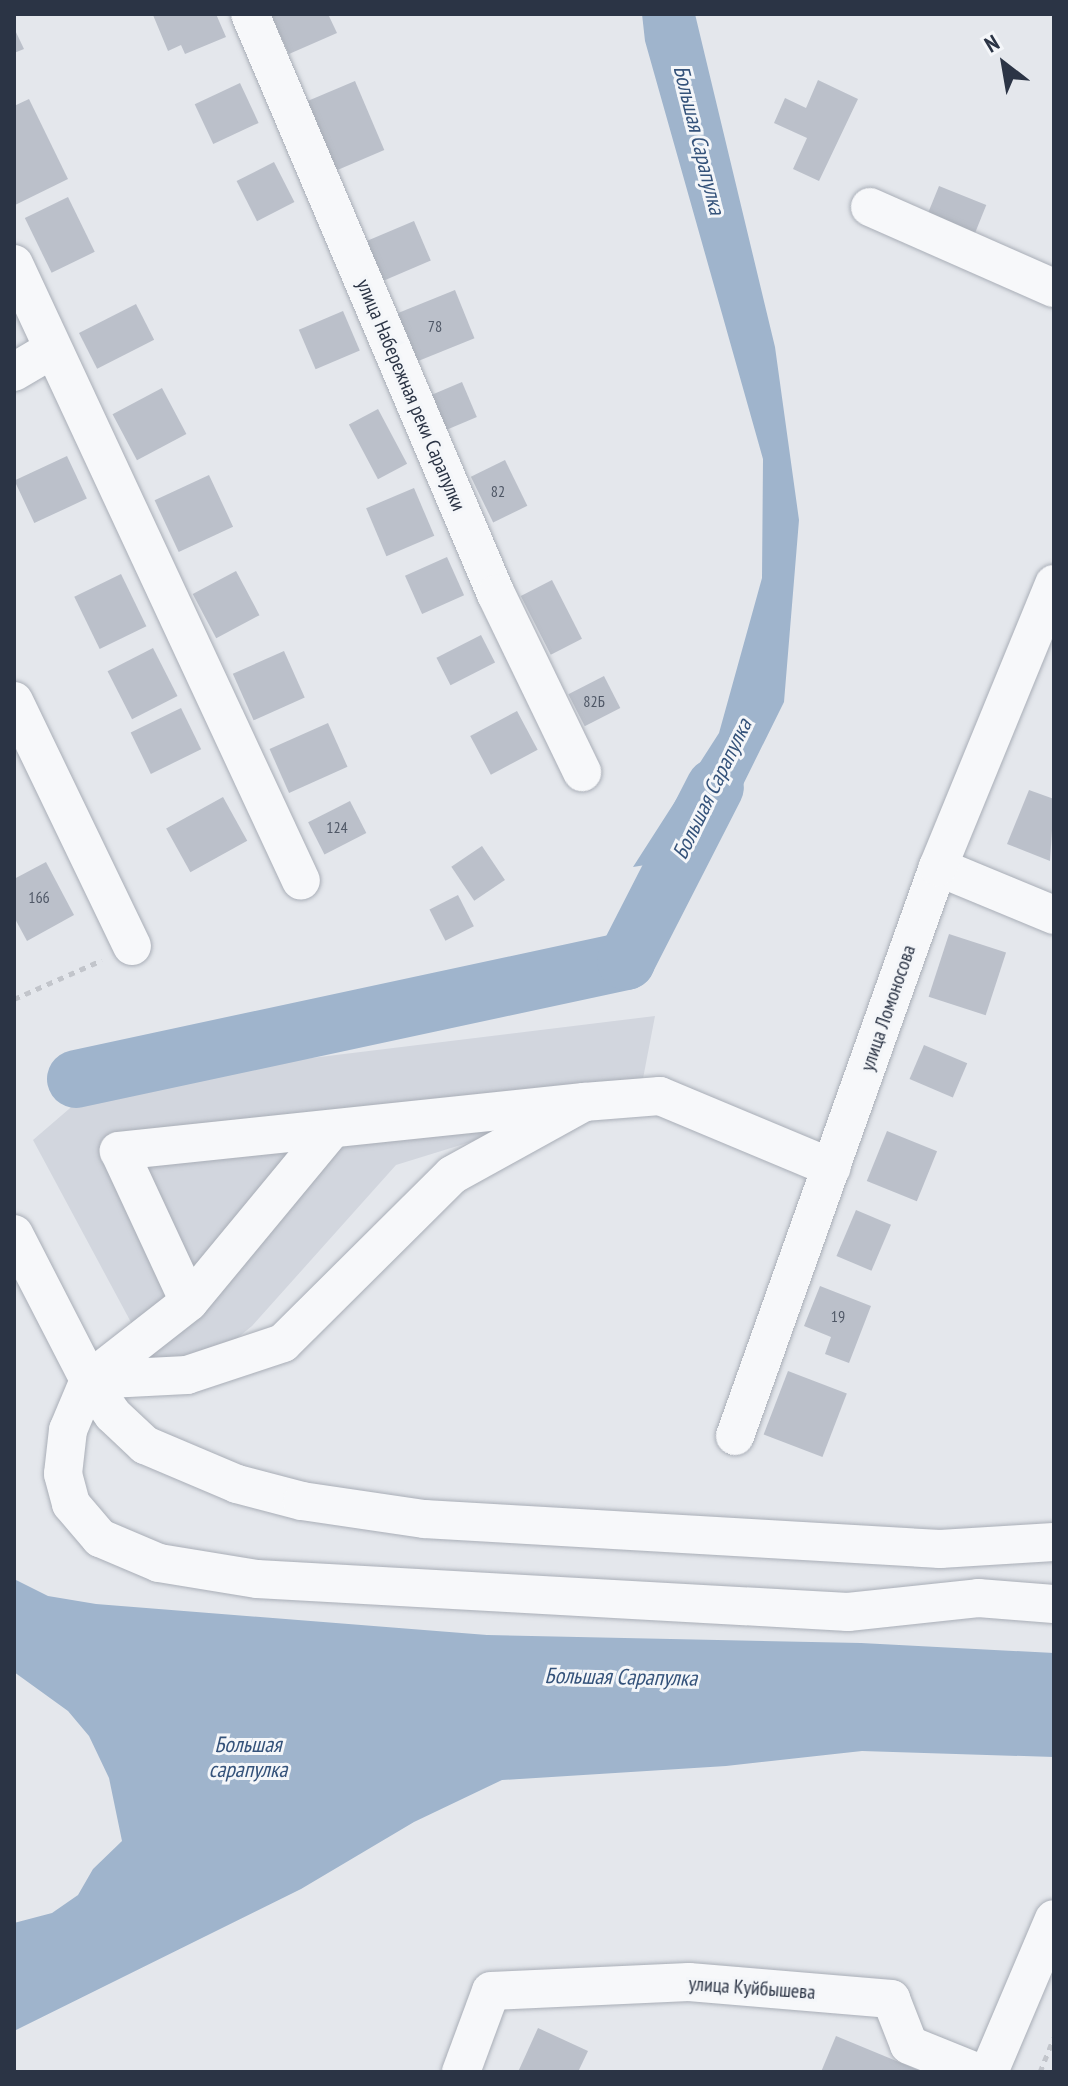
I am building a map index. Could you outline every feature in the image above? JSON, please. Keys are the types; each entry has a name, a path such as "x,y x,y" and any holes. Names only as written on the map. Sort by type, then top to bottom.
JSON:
{"street":[{"name":"улица Набережная реки Сарапулки","path":"250,14 496,594 582,772"},
{"path":"870,207 1054,288"},
{"path":"14,264 51,350 301,881"},
{"path":"14,372 51,350"},
{"name":"улица Ломоносова","path":"735,1436 938,867 1054,584"},
{"path":"14,701 132,946"},
{"path":"938,867 1054,915"},
{"path":"189,1302 119,1151 660,1096 832,1168"},
{"path":"89,1380 187,1375 283,1343 452,1175 584,1102"},
{"path":"332,1129 189,1302 89,1380 68,1430 63,1474 71,1504 100,1538 159,1563 257,1579 848,1612 978,1598 1054,1604"},
{"path":"14,1234 89,1380 113,1415 145,1445 190,1467 237,1484 354,1510 424,1519 940,1549 1054,1542"},
{"path":"989,2072 1054,1919"},
{"name":"улица Куйбышева","path":"461,2072 491,1991 689,1982 891,1999 909,2045 976,2072"}],"path":[{"path":"14,999 132,946"},
{"path":"1040,2072 1054,2038"}],"shaded area":[{"path":"655,1016 641,1089 396,1165 252,1326 169,1393 33,1140 98,1084"}],"water":[{"path":"642,14 695,14 775,347 799,520 784,702 729,813 676,860 633,867 719,733 762,578 763,459 645,41"},
{"name":"Большая сарапулка","path":"14,1579 48,1596 96,1604 487,1635 861,1643 1054,1653 1054,1757 862,1751 726,1766 502,1780 414,1822 301,1889 14,2031 14,1923 52,1913 78,1895 93,1869 122,1841 109,1778 89,1736 68,1711 14,1672"}],"building":[{"path":"216,14 226,37 185,54 181,45 168,51 153,15"},
{"path":"328,14 337,33 289,54 271,16"},
{"path":"14,28 24,49 14,53"},
{"path":"818,80 858,99 819,181 793,169 807,138 774,123 785,98 806,108"},
{"path":"355,81 384,150 335,171 305,102"},
{"path":"240,83 259,123 213,144 195,104"},
{"path":"29,99 68,179 15,205 14,106"},
{"path":"274,162 294,202 257,221 237,181"},
{"path":"939,186 986,205 975,233 928,214"},
{"path":"68,197 95,252 52,273 25,218"},
{"path":"414,221 431,261 383,281 366,241"},
{"path":"455,290 474,338 415,362 396,314"},
{"path":"136,304 154,340 97,369 79,333"},
{"path":"343,311 360,351 316,369 299,330"},
{"path":"462,382 477,417 446,430 431,395"},
{"path":"162,388 186,434 137,460 113,414"},
{"path":"378,409 407,464 378,479 349,424"},
{"path":"67,456 87,499 34,523 14,481"},
{"path":"505,460 527,506 493,522 471,477"},
{"path":"209,475 233,527 179,552 155,500"},
{"path":"414,488 434,536 386,556 366,508"},
{"path":"447,557 464,595 422,614 405,576"},
{"path":"236,571 259,615 216,638 193,594"},
{"path":"121,574 146,626 100,649 74,597"},
{"path":"552,580 582,639 551,655 521,596"},
{"path":"481,635 495,663 451,685 436,658"},
{"path":"153,648 178,696 132,719 108,671"},
{"path":"284,651 305,698 254,720 233,674"},
{"path":"604,676 620,708 585,726 568,694"},
{"path":"181,708 201,749 151,774 131,733"},
{"path":"517,711 538,750 491,775 470,736"},
{"path":"328,723 348,767 289,793 270,749"},
{"path":"1029,790 1054,799 1050,861 1007,844"},
{"path":"223,797 247,841 190,872 166,829"},
{"path":"350,801 366,833 324,854 308,822"},
{"path":"482,846 505,880 474,901 451,867"},
{"path":"46,862 74,915 27,941 14,917 14,879"},
{"path":"458,895 474,926 445,941 429,910"},
{"path":"949,934 1006,953 986,1015 929,997"},
{"path":"924,1045 967,1063 953,1097 910,1079"},
{"path":"887,1131 937,1151 917,1201 867,1181"},
{"path":"856,1210 891,1225 871,1271 836,1256"},
{"path":"820,1286 871,1306 849,1363 825,1354 831,1337 804,1326"},
{"path":"788,1371 847,1394 822,1457 764,1434"},
{"path":"538,2028 588,2051 578,2072 518,2072"},
{"path":"836,2036 923,2072 821,2072"}],"waterway":[{"name":"Большая Сарапулка","path":"76,1079 626,961 715,787"}]}
